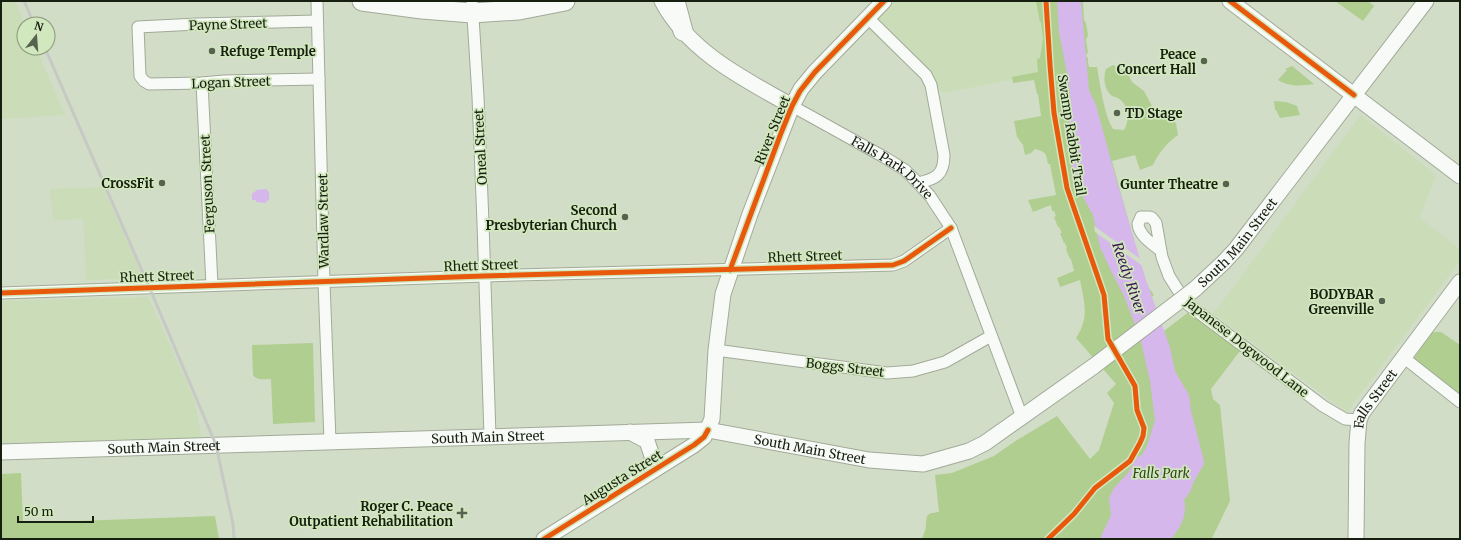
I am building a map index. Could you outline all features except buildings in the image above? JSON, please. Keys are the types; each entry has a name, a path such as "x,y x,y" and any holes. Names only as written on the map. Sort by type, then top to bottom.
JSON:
{"highway":[{"path":"362,1 422,10 472,7 519,10 565,1"},
{"path":"675,1 683,31"}],"street":[{"name":"Wardlaw Street","path":"317,1 324,282 330,441"},
{"name":"Falls Park Drive","path":"662,1 683,31 708,55 746,80 884,157 905,170 918,183 939,208 951,228 1022,417"},
{"name":"River Street","path":"708,430 712,419 716,350 723,294 730,270 792,106 801,89 815,72 884,1"},
{"path":"1230,1 1460,176"},
{"name":"South Main Street","path":"1,452 628,431 708,430 869,460 923,464 969,451 985,443 1094,366 1195,289 1236,249 1426,1"},
{"name":"Oneal Street","path":"472,7 484,223 484,276 490,436"},
{"path":"867,17 926,75 929,80 944,155 944,165 937,176 931,180 918,183"},
{"name":"Payne Street","path":"144,80 140,76 139,70 138,27 318,21"},
{"name":"Logan Street","path":"144,80 149,84 157,84 319,79"},
{"name":"Ferguson Street","path":"202,83 212,285"},
{"name":"Rhett Street","path":"1,293 484,276 730,270 893,264 904,261 951,228"},
{"name":"Japanese Dogwood Lane","path":"1160,250 1169,276 1186,303 1323,406 1344,419 1359,420"},
{"name":"Falls Street","path":"1356,539 1357,443 1359,420 1366,406 1457,291"},
{"name":"Boggs Street","path":"716,350 887,373 913,371 945,362 991,336"},
{"path":"1403,358 1460,402"},
{"name":"Augusta Street","path":"544,539 652,472 704,437 708,430"},
{"path":"628,431 647,441 652,456 652,472"}],"shaded area":[{"path":"1,1 15,1 22,16 16,16 16,56 39,56 65,115 1,119"},
{"path":"892,1 1042,1 1046,46 1036,75 944,93 927,84 868,29"},
{"path":"1361,115 1436,175 1420,218 1460,249 1460,261 1347,412 1213,314"},
{"path":"103,187 143,278 86,280 83,219 53,220 50,189"},
{"path":"148,297 195,401 202,441 1,443 1,301"}],"green space":[{"name":"Falls Park","path":"1036,1 1083,1 1084,20 1088,35 1086,40 1088,52 1086,56 1088,58 1089,67 1097,67 1105,107 1113,129 1124,130 1128,117 1122,101 1112,96 1106,87 1104,80 1106,69 1113,65 1127,72 1132,82 1144,91 1152,106 1163,116 1176,123 1178,135 1164,148 1153,165 1140,170 1135,155 1112,161 1146,284 1154,295 1150,298 1160,334 1190,311 1243,347 1211,389 1213,399 1220,405 1230,501 1212,538 1214,539 922,539 926,529 926,519 928,515 939,512 935,475 952,473 994,456 1057,416 1090,459 1099,450 1114,403 1107,393 1116,384 1076,338 1083,323 1085,309 1080,280 1060,287 1057,278 1074,271 1071,259 1066,249 1067,248 1060,233 1062,233 1054,217 1056,216 1054,211 1052,211 1051,205 1033,212 1028,200 1056,195 1050,164 1048,164 1046,155 1035,149 1031,153 1025,155 1023,145 1017,137 1014,121 1041,116 1038,94 1034,80 1013,83 1012,77 1038,72 1037,59 1040,58 1043,38"},
{"path":"1335,1 1368,1 1374,6 1363,21"},
{"path":"1292,66 1314,84 1291,85 1278,80 1287,70 1285,69"},
{"path":"1274,101 1286,102 1297,106 1300,115 1280,118 1275,110"},
{"path":"1434,332 1441,332 1460,345 1460,395 1413,360 1429,335"},
{"path":"313,343 315,422 273,424 271,379 259,379 253,375 252,345"},
{"path":"21,473 23,523 215,516 219,539 1,539 1,474"}],"water":[{"name":"Reedy River","path":"1057,1 1081,1 1089,90 1096,105 1146,280 1170,347 1175,371 1189,395 1191,411 1203,457 1204,464 1193,483 1190,492 1184,500 1184,516 1177,531 1171,539 1100,539 1111,515 1109,498 1114,488 1128,473 1137,457 1142,455 1147,446 1155,420 1150,381 1140,337 1124,296 1100,247 1093,215 1073,179 1067,129 1072,111 1068,78 1059,32"},
{"path":"266,189 269,192 269,200 266,203 252,200 252,193 256,190"}],"pier":[{"path":"1094,226 1142,260 1144,267 1095,232"}],"railway":[{"path":"24,1 31,16"},
{"path":"48,56 216,445 233,524 234,539"}],"cycle path":[{"path":"730,270 781,133 800,91 815,72 884,1"},
{"name":"Swamp Rabbit Trail","path":"1046,1 1054,113 1067,188 1104,295 1108,339 1135,386 1137,410 1144,428 1143,436 1130,461 1095,488 1074,514 1048,539"},
{"path":"1230,1 1354,95"},
{"path":"1,293 484,276 893,265 904,261 951,228"},
{"path":"544,539 694,445 704,437 708,430"}],"place":[{"name":"Refuge Temple","path":"212,51"},
{"name":"Peace Concert Hall","path":"1204,61"},
{"name":"TD Stage","path":"1117,113"},
{"name":"CrossFit","path":"162,183"},
{"name":"Gunter Theatre","path":"1226,184"},
{"name":"Second Presbyterian Church","path":"625,217"},
{"name":"BODYBAR Greenville","path":"1382,301"},
{"name":"Roger C. Peace Outpatient Rehabilitation","path":"462,513"}]}
